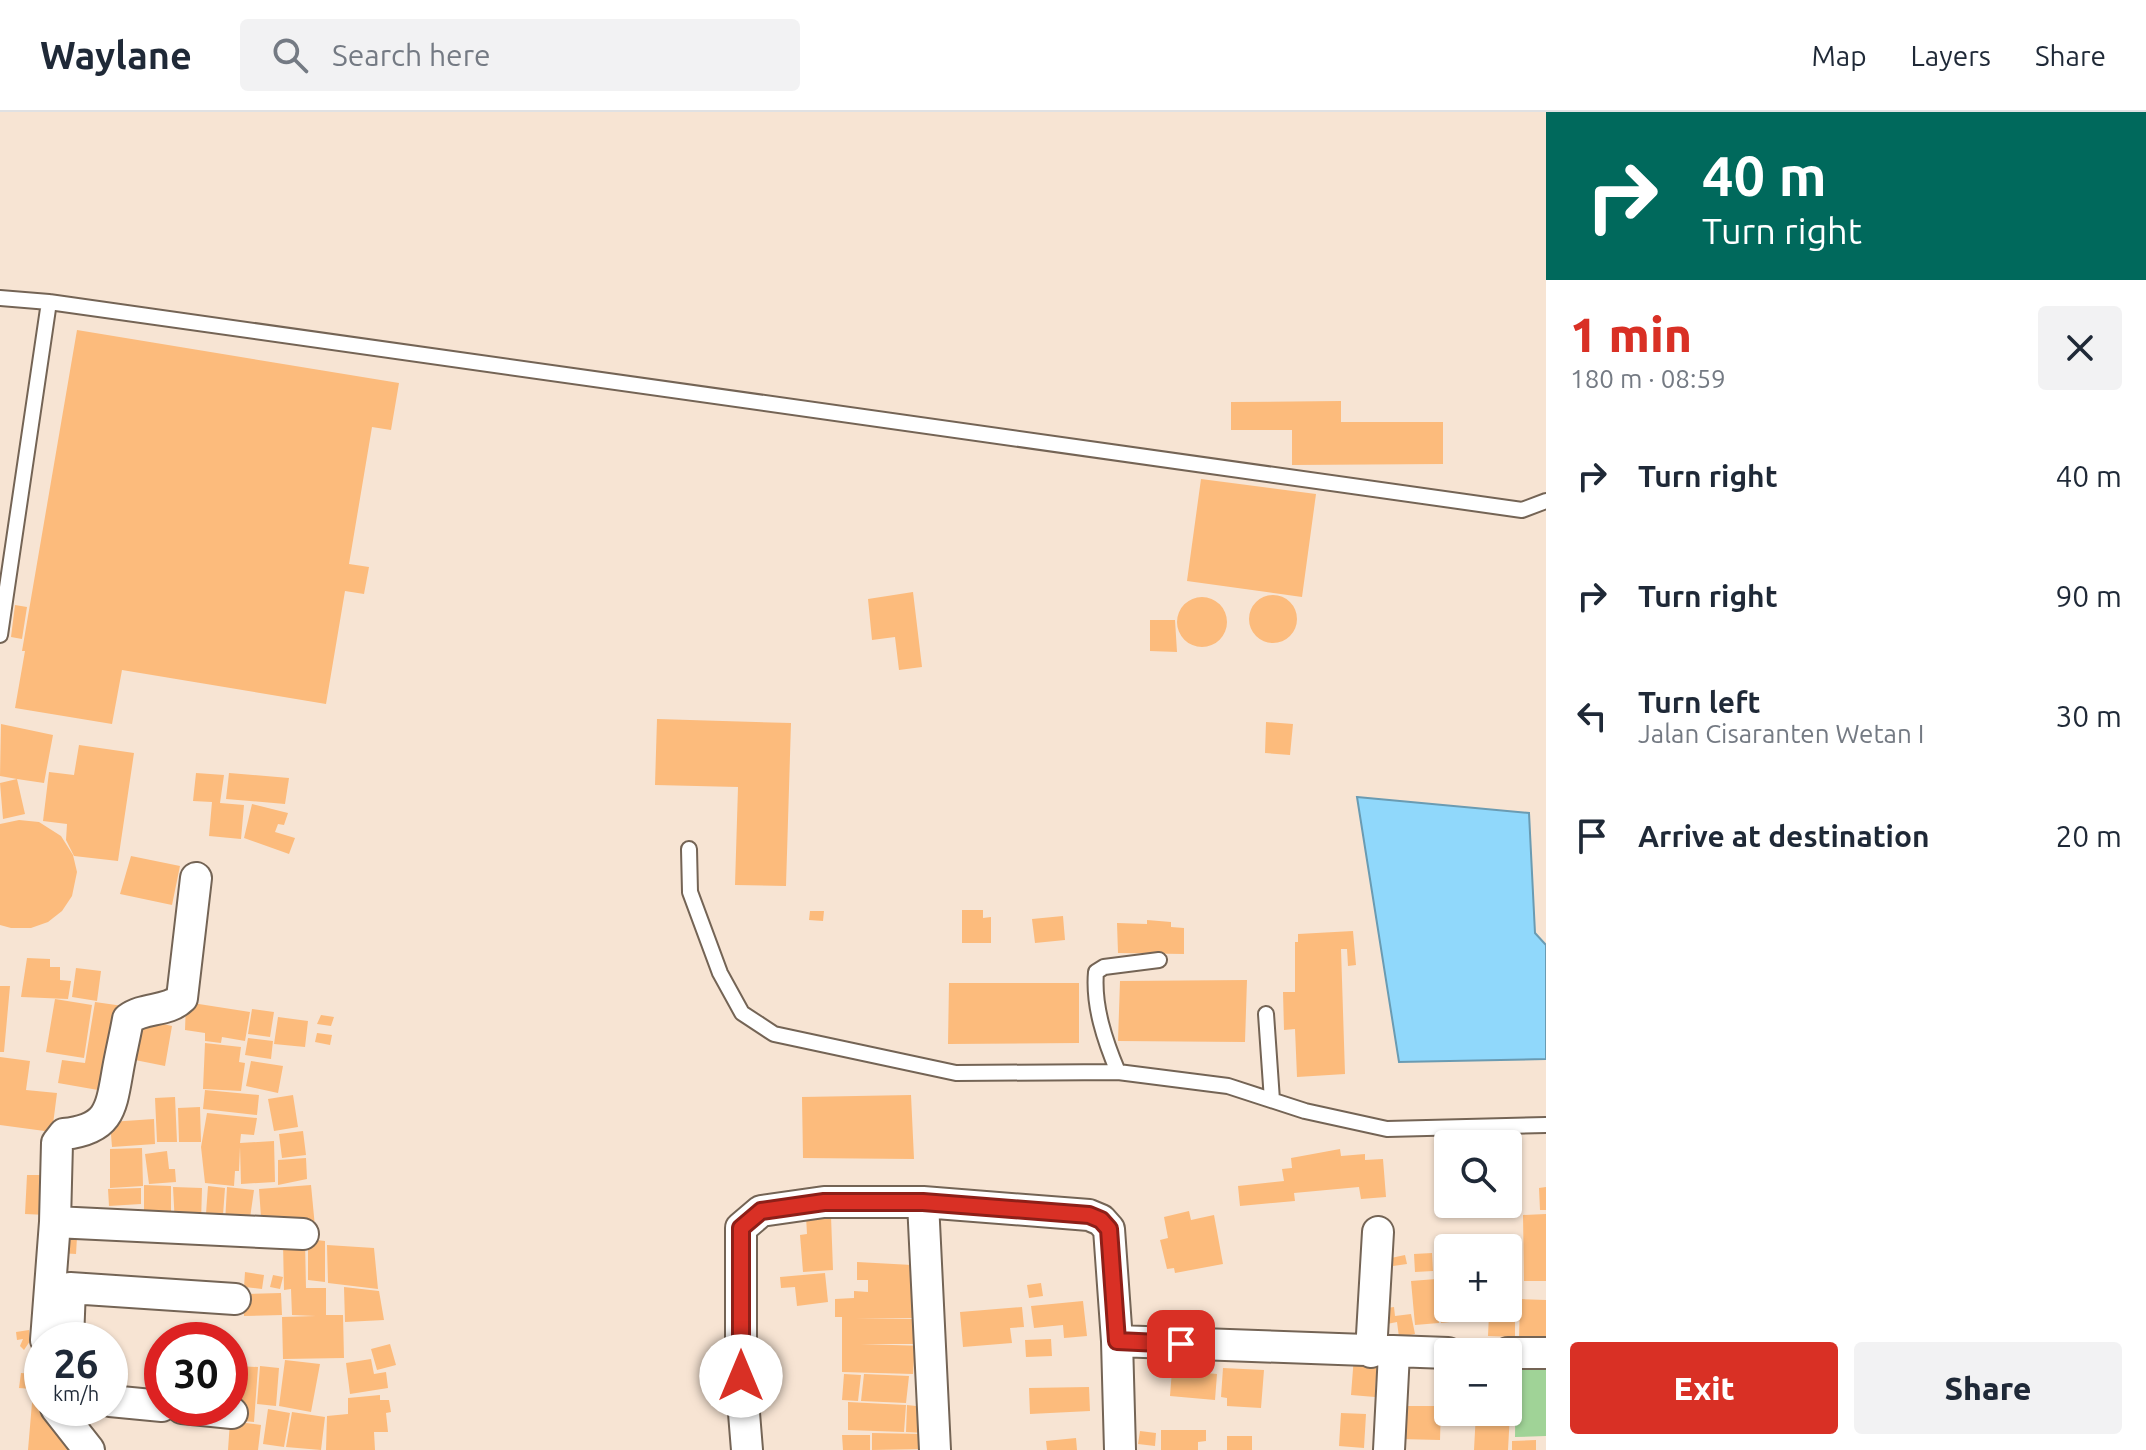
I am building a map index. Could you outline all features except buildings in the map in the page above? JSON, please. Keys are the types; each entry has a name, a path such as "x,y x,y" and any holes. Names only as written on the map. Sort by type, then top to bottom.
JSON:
{"street":[{"path":"47,1322 57,1143 64,1134 98,1124 111,1110 128,1019 137,1013 175,1005 182,998 196,878"},
{"path":"747,1450 741,1376 741,1228 761,1211 824,1202 923,1202 1089,1215 1101,1220 1109,1229 1117,1341 1120,1450"},
{"path":"923,1202 935,1450"},
{"path":"55,1222 303,1234"},
{"path":"1378,1232 1389,1450"},
{"path":"69,1322 70,1288 235,1299"},
{"path":"1117,1341 1434,1353"},
{"path":"1522,1353 1546,1353"},
{"path":"70,1426 89,1450"},
{"path":"97,1450 99,1426"}],"lane":[{"path":"0,298 49,302 1522,510 1546,501"},
{"path":"0,635 49,302"},
{"path":"689,849 690,892 720,973 742,1013 774,1034 956,1073 1118,1072 1228,1086 1305,1111 1387,1129 1546,1125"},
{"path":"1118,1072 1104,1040 1095,986 1096,972 1104,967 1159,960"},
{"path":"1266,1014 1272,1100"}],"green space":[{"path":"1522,1356 1546,1358 1546,1436 1515,1437 1515,1426 1522,1426"}],"water":[{"path":"1357,797 1529,813 1535,933 1546,945 1546,1059 1399,1062"}],"route":[{"path":"741,1376 741,1228 761,1211 824,1202 923,1202 1089,1215 1101,1220 1109,1229 1117,1341 1181,1344"}]}
